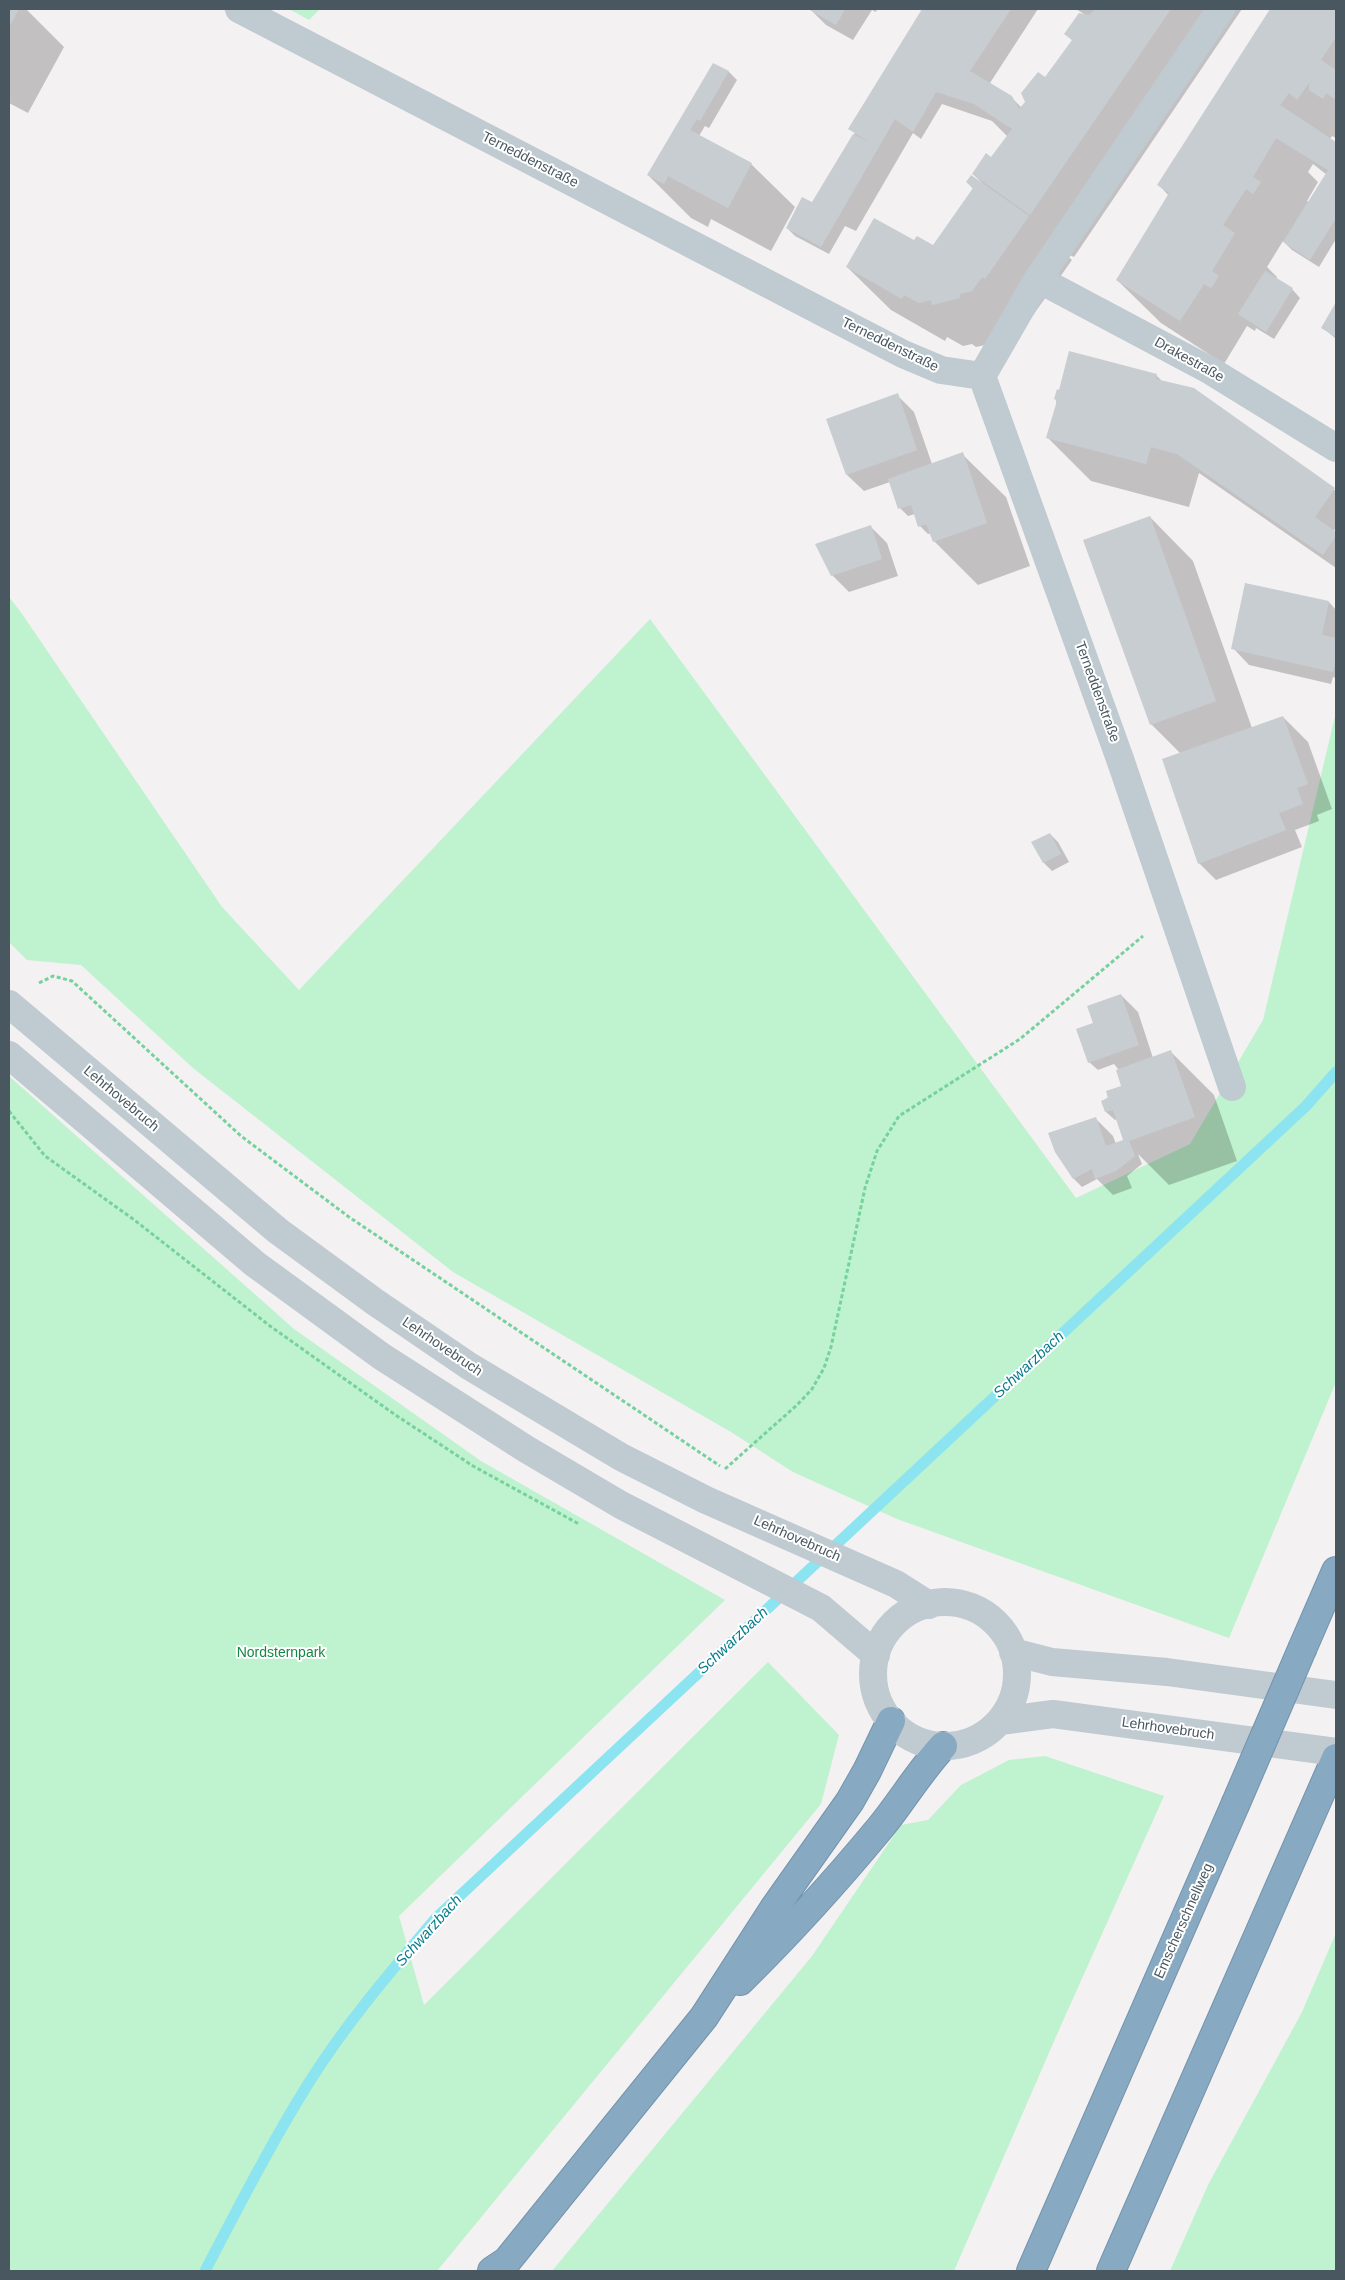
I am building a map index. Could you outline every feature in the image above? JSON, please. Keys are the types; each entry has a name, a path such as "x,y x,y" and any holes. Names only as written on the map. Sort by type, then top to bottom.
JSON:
{"highway":[{"name":"Emscherschnellweg","path":"1031,2271 1336,1571"},
{"path":"501,2268 704,2017 775,1907 850,1801 891,1721"},
{"path":"704,2017 797,1925 881,1826 921,1770 943,1746"},
{"path":"1111,2271 1336,1758"}],"street":[{"name":"Terneddenstraße","path":"239,9 903,354 941,370 982,376 1120,759 1232,1087"},
{"path":"982,376 1038,280 1221,9"},
{"name":"Drakestraße","path":"1038,280 1211,371 1336,448"},
{"name":"Lehrhovebruch","path":"9,1004 278,1231 375,1302 530,1404 622,1457 706,1500 896,1584 929,1605"},
{"path":"9,1055 255,1264 381,1356 526,1449 621,1505 754,1572 820,1608 848,1629 876,1655"},
{"path":"956,1603 980,1612 1000,1629 1013,1652 1017,1670 1016,1689 1010,1706 1000,1722 974,1740 959,1745 943,1746 914,1739 891,1721 878,1701 874,1678 876,1655 887,1632 905,1614 929,1605 956,1603"},
{"path":"1013,1652 1052,1662 1167,1672 1336,1694"},
{"name":"Lehrhovebruch","path":"1000,1722 1053,1714 1336,1752"}],"path":[{"path":"35,984 53,976 72,981 242,1136 342,1211 726,1469 797,1405 812,1389 824,1368 831,1347 865,1188 877,1151 899,1116 1020,1039 1172,912"}],"green space":[{"path":"289,9 320,9 309,20"},
{"path":"9,597 222,907 299,990 650,619 1076,1198 1190,1144 1263,1020 1336,712 1336,1382 1229,1638 897,1519 793,1472 731,1432 453,1272 193,1068 81,965 27,960 9,942"},
{"name":"Nordsternpark","path":"9,1076 294,1329 481,1461 725,1600 399,1916 424,2005 768,1662 839,1735 821,1804 437,2271 9,2271"},
{"path":"1045,1756 1164,1796 1062,2023 954,2271 552,2271 812,1956 901,1825 928,1820 961,1785 1009,1760"},
{"path":"1336,1933 1336,2271 1170,2271 1208,2185 1302,2012"}],"building":[{"path":"9,9 19,9 9,27"},
{"path":"808,9 845,9 836,25"},
{"path":"922,9 1011,9 970,71 1012,96 1019,109 1025,102 1021,93 1038,72 1045,77 1072,40 1064,34 1079,13 1089,15 1095,9 1171,9 1030,215 972,174 986,153 991,157 1012,129 974,104 936,92 913,132 895,119 821,247 786,228 802,197 812,202 853,134 871,143 848,129"},
{"path":"1270,9 1336,9 1336,37 1321,60 1336,70 1336,100 1326,93 1323,99 1309,90 1309,83 1297,100 1289,93 1280,105 1336,142 1336,218 1310,260 1283,242 1328,170 1276,138 1253,177 1261,182 1253,194 1246,189 1223,225 1235,233 1212,271 1219,276 1211,288 1204,284 1180,321 1116,280 1169,193 1157,185"},
{"path":"713,63 729,71 700,121 697,119 690,130 752,163 728,208 668,176 664,184 647,175"},
{"path":"971,175 1029,216 985,279 982,277 972,291 960,294 960,298 932,305 931,300 919,303 904,295 902,299 846,267 874,218 914,240 917,236 933,245 973,188 966,182"},
{"path":"1265,271 1293,288 1266,332 1238,314"},
{"path":"1336,302 1336,337 1321,328"},
{"path":"1069,351 1157,374 1156,379 1194,388 1335,488 1315,517 1336,532 1336,536 1323,555 1177,454 1151,447 1146,464 1046,438 1056,404 1054,399 1057,389 1059,390"},
{"path":"898,393 917,450 846,475 826,419"},
{"path":"963,452 987,523 933,542 926,524 918,527 911,505 898,509 888,479"},
{"path":"1150,516 1216,701 1150,725 1083,540"},
{"path":"871,525 882,559 831,576 815,544"},
{"path":"1245,583 1329,601 1322,635 1336,638 1336,659 1333,672 1231,649"},
{"path":"1283,716 1308,784 1297,788 1303,804 1279,813 1286,830 1198,864 1162,759"},
{"path":"1050,833 1061,854 1043,863 1031,842"},
{"path":"1121,994 1139,1045 1088,1063 1076,1029 1093,1023 1087,1006"},
{"path":"1171,1050 1195,1117 1129,1141 1135,1156 1116,1171 1095,1179 1092,1169 1073,1179 1055,1152 1048,1133 1096,1117 1106,1146 1123,1140 1113,1110 1105,1112 1101,1101 1108,1098 1106,1091 1121,1086 1116,1070"}],"waterway":[{"name":"Schwarzbach","path":"205,2271 267,2153 322,2062 369,1999 436,1918 1306,1106 1336,1072"}]}
